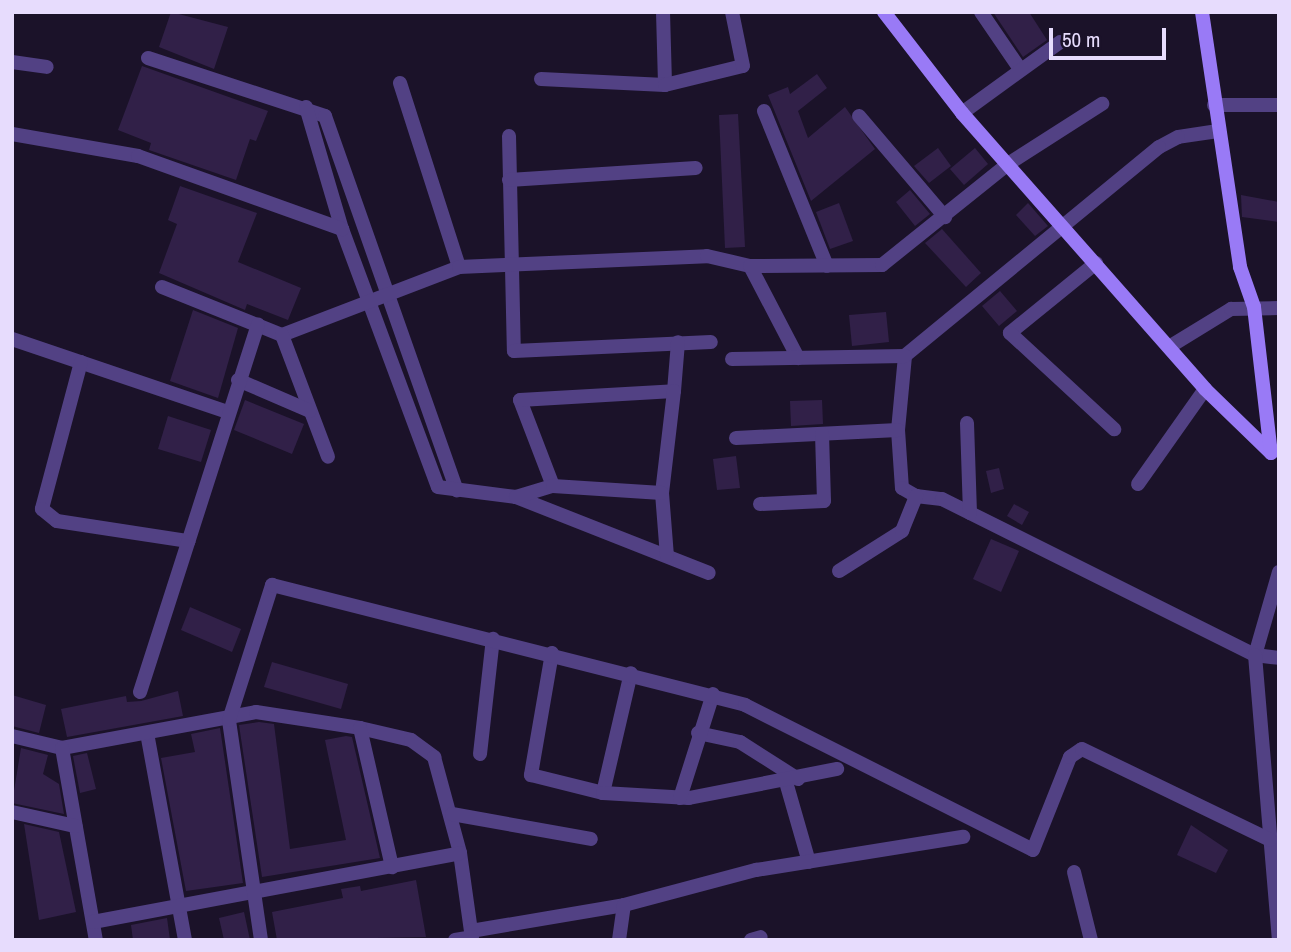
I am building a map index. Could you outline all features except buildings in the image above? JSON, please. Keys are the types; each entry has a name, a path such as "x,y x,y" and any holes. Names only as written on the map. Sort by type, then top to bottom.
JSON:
{"street":[{"path":"663,12 665,85"},
{"path":"541,79 665,85 743,66 732,12"},
{"path":"884,12 962,113 1205,389 1275,458"},
{"path":"981,12 1020,69"},
{"path":"1202,12 1240,267 1254,307 1275,458"},
{"path":"962,113 1060,42"},
{"path":"148,58 306,107 324,116 386,298 457,490"},
{"path":"12,62 47,67"},
{"path":"400,83 459,267"},
{"path":"162,287 282,335 386,298 459,267 707,256 750,266 882,265 1008,164 1102,104"},
{"path":"1214,105 1279,105"},
{"path":"306,107 342,229 438,487 516,497 709,573"},
{"path":"764,111 827,266"},
{"path":"859,116 945,217"},
{"path":"732,359 905,356 1169,141 1218,131"},
{"path":"12,134 138,156 342,229"},
{"path":"509,136 514,351 711,342"},
{"path":"509,180 696,168"},
{"path":"1096,263 1010,333 1114,429"},
{"path":"750,266 798,358"},
{"path":"1169,347 1231,309 1279,308"},
{"path":"140,692 238,380 258,325"},
{"path":"282,335 328,457"},
{"path":"12,339 228,412"},
{"path":"667,556 662,492 678,342"},
{"path":"905,356 898,430 902,488 916,496 942,499 1255,655 1279,658"},
{"path":"81,362 42,509 57,521 188,541"},
{"path":"238,380 310,411"},
{"path":"1138,484 1205,389"},
{"path":"553,486 520,400 674,391"},
{"path":"967,423 970,513"},
{"path":"736,438 898,430"},
{"path":"760,504 824,501 822,434"},
{"path":"516,497 553,486 662,492"},
{"path":"839,570 902,531 916,496"},
{"path":"1279,572 1255,655 1279,938"},
{"path":"261,940 229,720 272,585 713,694 1033,849 1070,757 1082,749 1270,840"},
{"path":"480,754 493,639"},
{"path":"552,653 531,775 603,793 680,798 792,781 837,769"},
{"path":"603,793 631,673"},
{"path":"680,798 698,733 713,694"},
{"path":"12,736 62,748 229,720 256,712 360,728 424,746 445,781 460,853 472,936"},
{"path":"360,728 392,867"},
{"path":"147,733 185,940"},
{"path":"698,733 740,742 792,781 808,862"},
{"path":"62,748 96,940"},
{"path":"12,812 75,827"},
{"path":"452,814 591,839"},
{"path":"455,940 624,905 808,862 963,837"},
{"path":"93,922 460,853"},
{"path":"1074,872 1091,940"},
{"path":"619,940 624,905"}]}
